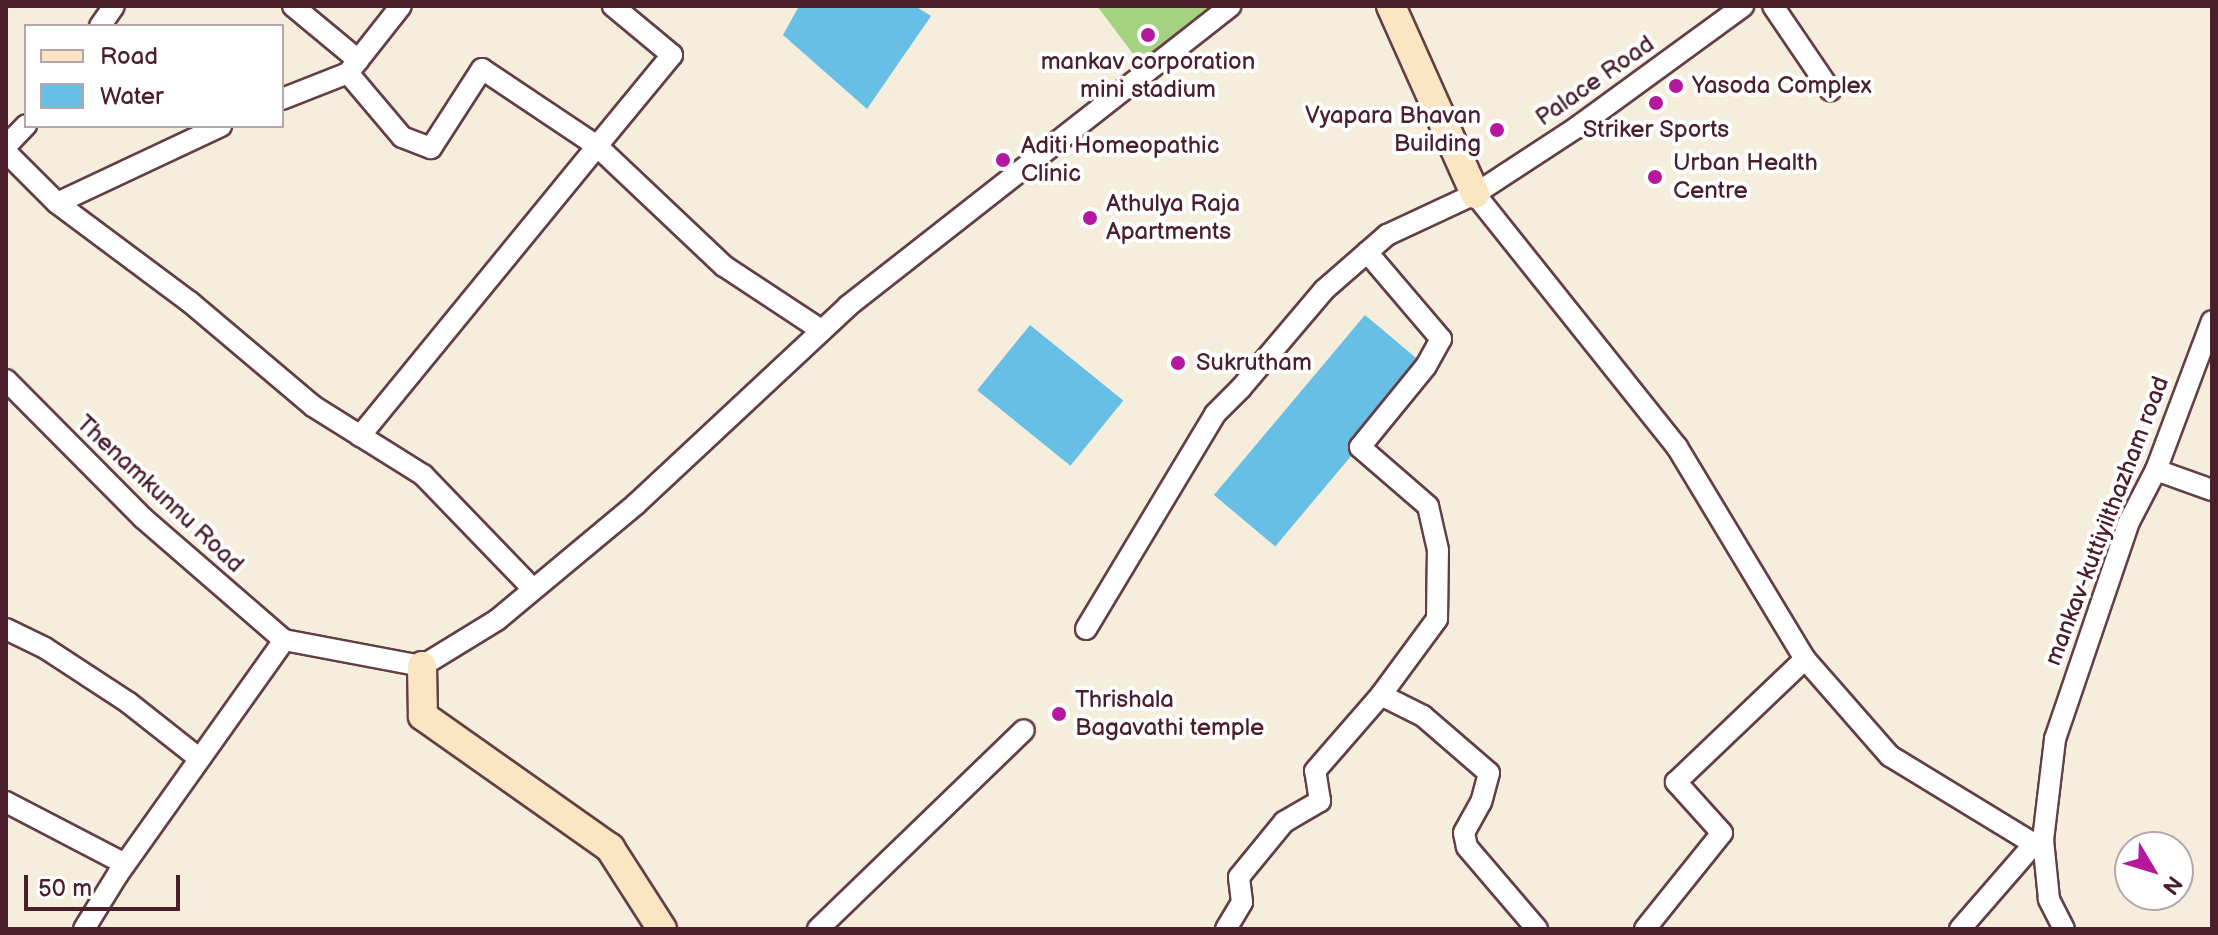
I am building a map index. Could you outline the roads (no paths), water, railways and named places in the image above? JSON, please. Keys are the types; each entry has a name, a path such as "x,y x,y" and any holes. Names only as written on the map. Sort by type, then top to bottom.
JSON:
{"street":[{"path":"101,24 114,6"},
{"path":"293,6 353,67 402,137 431,148 482,69 597,146 724,266 821,330"},
{"path":"284,98 353,67 401,6"},
{"path":"360,436 672,55 613,6"},
{"path":"84,929 125,864 284,640 422,666 497,620 636,504 821,330 1059,137 1230,6"},
{"path":"1391,6 1475,194 1677,447 1805,659 1890,756 2038,842 1960,929"},
{"name":"Palace Road","path":"1086,629 1215,414 1324,290 1387,235 1475,194 1576,128 1743,6"},
{"path":"1773,6 1830,90"},
{"path":"6,146 24,127"},
{"path":"57,203 217,128"},
{"path":"6,152 57,203 190,302 313,406 423,475 533,589"},
{"path":"1226,929 1242,902 1239,877 1284,822 1320,801 1315,771 1381,695 1437,619 1438,550 1428,506 1360,447 1426,366 1441,339 1367,252"},
{"name":"mankav-kuttiyilthazham road","path":"2064,929 2049,899 2038,842 2055,739 2129,522 2156,470 2212,321"},
{"name":"Thenamkunnu Road","path":"6,380 143,518 284,640"},
{"path":"2156,470 2212,490"},
{"path":"6,629 45,648 117,695 200,759"},
{"path":"1645,929 1722,833 1676,782 1805,659"},
{"path":"422,666 423,716 610,848 662,929"},
{"path":"1381,695 1423,716 1489,773 1481,802 1464,833 1467,847 1537,929"},
{"path":"818,929 1024,730"},
{"path":"6,802 125,864"}],"water":[{"path":"799,6 915,6 931,16 867,109 783,35"},
{"path":"1365,315 1426,366 1275,546 1214,495"},
{"path":"1030,325 1123,401 1070,466 977,390"}],"place":[{"name":"mankav corporation mini stadium","path":"1148,35"},
{"name":"Yasoda Complex","path":"1676,86"},
{"name":"Striker Sports","path":"1656,103"},
{"name":"Vyapara Bhavan Building","path":"1497,130"},
{"name":"Aditi Homeopathic Clinic","path":"1003,160"},
{"name":"Urban Health Centre","path":"1655,177"},
{"name":"Athulya Raja Apartments","path":"1090,218"},
{"name":"Sukrutham","path":"1178,363"},
{"name":"Thrishala Bagavathi temple","path":"1059,714"}]}
